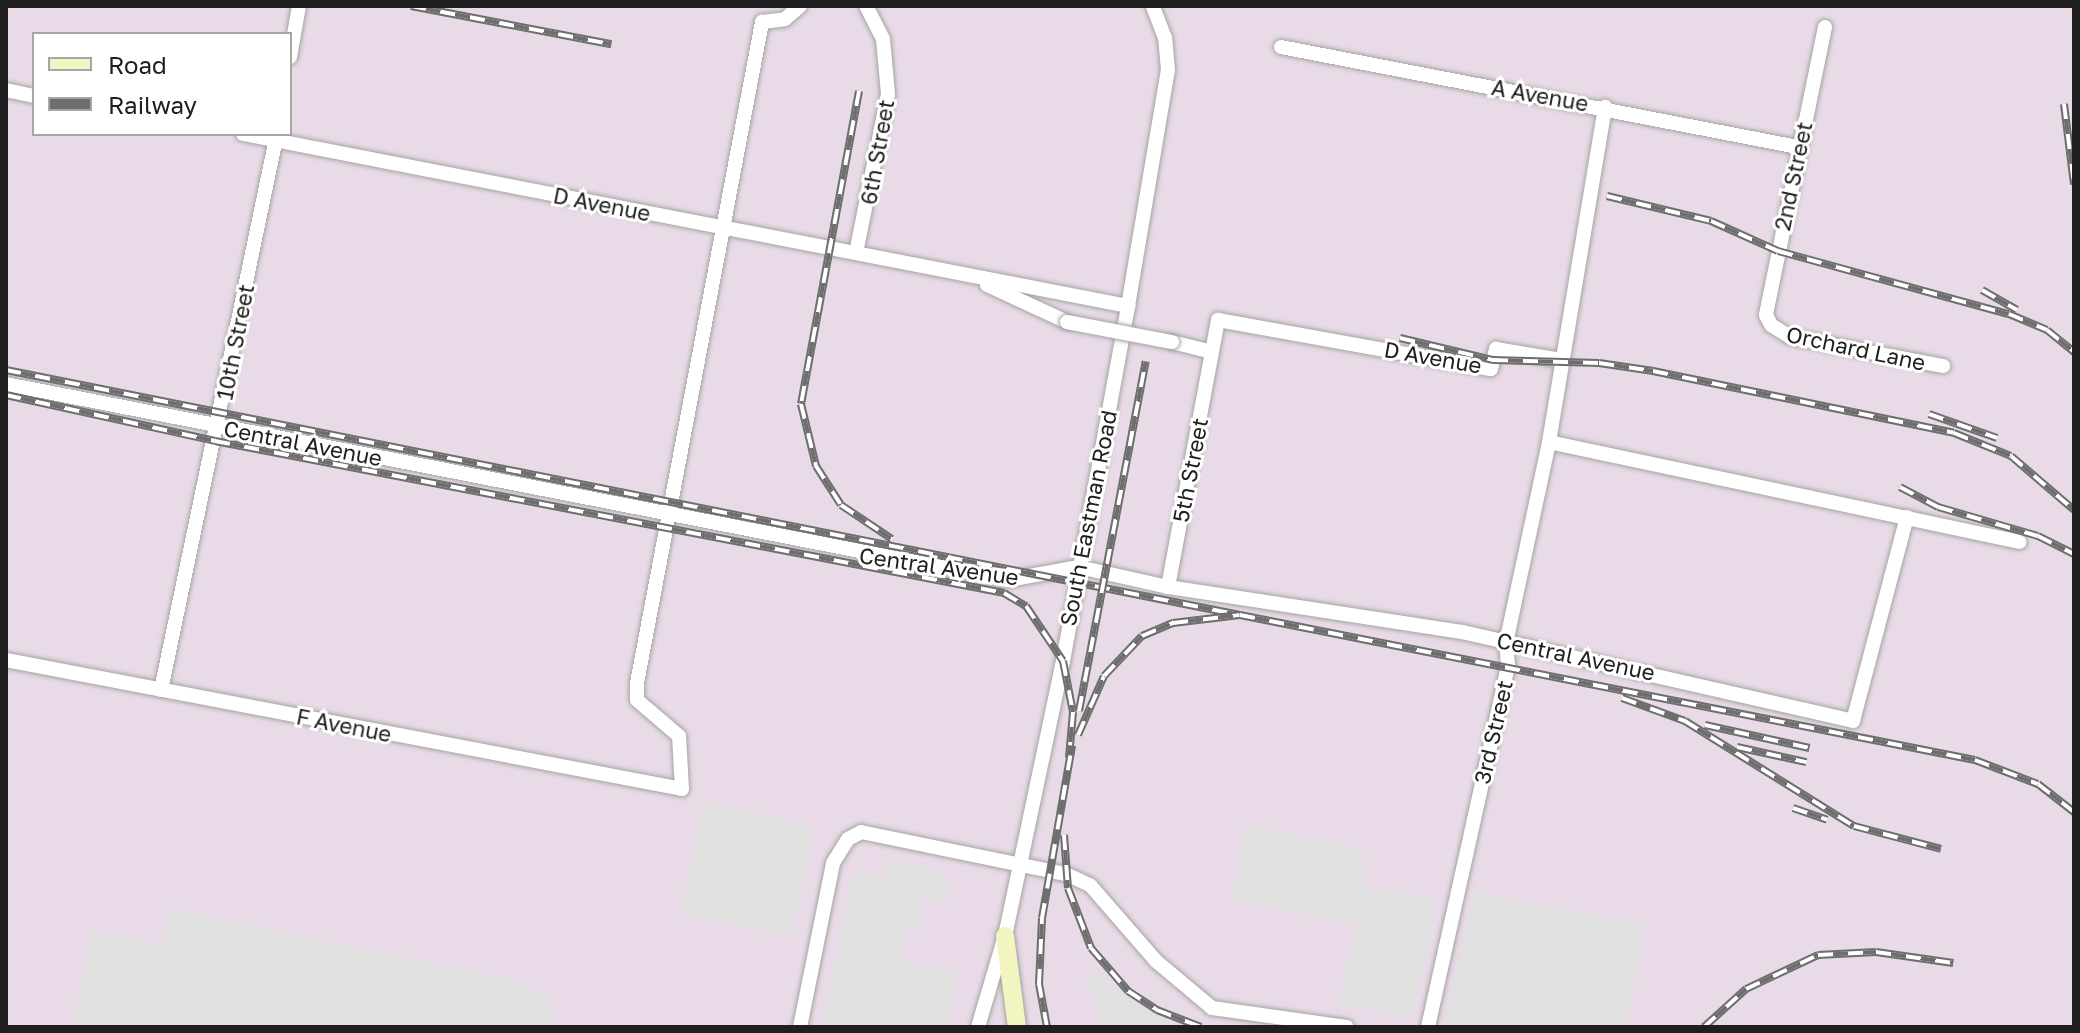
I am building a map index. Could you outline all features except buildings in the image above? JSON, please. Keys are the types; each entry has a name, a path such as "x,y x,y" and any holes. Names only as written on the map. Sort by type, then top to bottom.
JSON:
{"main road":[{"path":"1005,936 1017,1027"}],"street":[{"path":"292,46 299,6"},
{"path":"671,517 762,22 785,19 800,6"},
{"name":"6th Street","path":"856,253 888,94 883,39 866,6"},
{"name":"South Eastman Road","path":"978,1027 1005,936 1128,306 1168,70 1165,38 1153,6"},
{"name":"2nd Street","path":"1771,325 1766,315 1825,27"},
{"name":"A Avenue","path":"1281,47 1605,107 1798,147"},
{"path":"6,90 32,96"},
{"path":"1605,107 1549,442 2019,542"},
{"name":"D Avenue","path":"276,137 1128,306"},
{"name":"10th Street","path":"161,690 276,137"},
{"name":"D Avenue","path":"961,274 1067,322 1212,352 1218,320 1491,369 1496,349 1561,360"},
{"name":"Orchard Lane","path":"1771,325 1790,337 1943,366"},
{"name":"5th Street","path":"1168,587 1212,352"},
{"name":"Central Avenue","path":"6,384 671,517 1008,580 1079,567 1168,587 1506,643 1635,667 1853,721 1907,517"},
{"name":"3rd Street","path":"1428,1027 1508,665 1506,643 1549,442"},
{"name":"F Avenue","path":"6,660 682,789 679,736 637,700 671,517"},
{"path":"800,1027 833,863 848,839 873,832 1019,861 1090,885 1156,961 1212,1008 1347,1027"}],"shaded area":[{"path":"6,6 2074,6 2074,1027 6,1027"},
{"path":"703,802 806,824 813,838 791,936 681,914"},
{"path":"1247,825 1361,849 1366,889 1437,898 1413,1017 1338,1003 1357,925 1231,899"},
{"path":"892,860 938,870 949,885 946,902 924,898 917,930 907,929 900,962 957,973 951,1012 943,1027 823,1027 850,887 858,872 887,876 883,862"},
{"path":"1473,892 1645,925 1626,1027 1443,1027"},
{"path":"171,909 513,980 548,1000 558,1027 72,1027 92,931 155,944 165,936"},
{"path":"1097,973 1138,1006 1177,1027 1103,1027 1086,978"}],"railway":[{"path":"411,6 611,44"},
{"path":"859,91 801,404 816,466 841,505 892,539"},
{"path":"2064,104 2074,184"},
{"path":"1607,196 1711,221 1778,251 2009,314 2047,330 2074,352"},
{"path":"1982,290 2017,310"},
{"path":"1400,338 1493,360 1599,363 1653,371 1954,433 2011,456 2074,510"},
{"path":"1079,711 1146,361"},
{"path":"6,370 1240,615"},
{"path":"6,395 215,441 1004,593 1026,606 1063,661 1073,712 1069,758"},
{"path":"1929,414 1997,438"},
{"path":"1900,487 1938,507 2038,536 2074,554"},
{"path":"1078,735 1104,676 1142,636 1173,623 1240,615 1975,760 2038,784 2074,812"},
{"path":"1622,698 1685,721 1854,826 1941,849"},
{"path":"1705,725 1810,748"},
{"path":"1047,1027 1039,984 1042,918 1072,746"},
{"path":"1737,747 1806,762"},
{"path":"1793,808 1827,820"},
{"path":"1064,835 1068,888 1091,948 1128,991 1157,1010 1201,1027"},
{"path":"1704,1027 1746,989 1818,955 1876,952 1953,963"}]}
